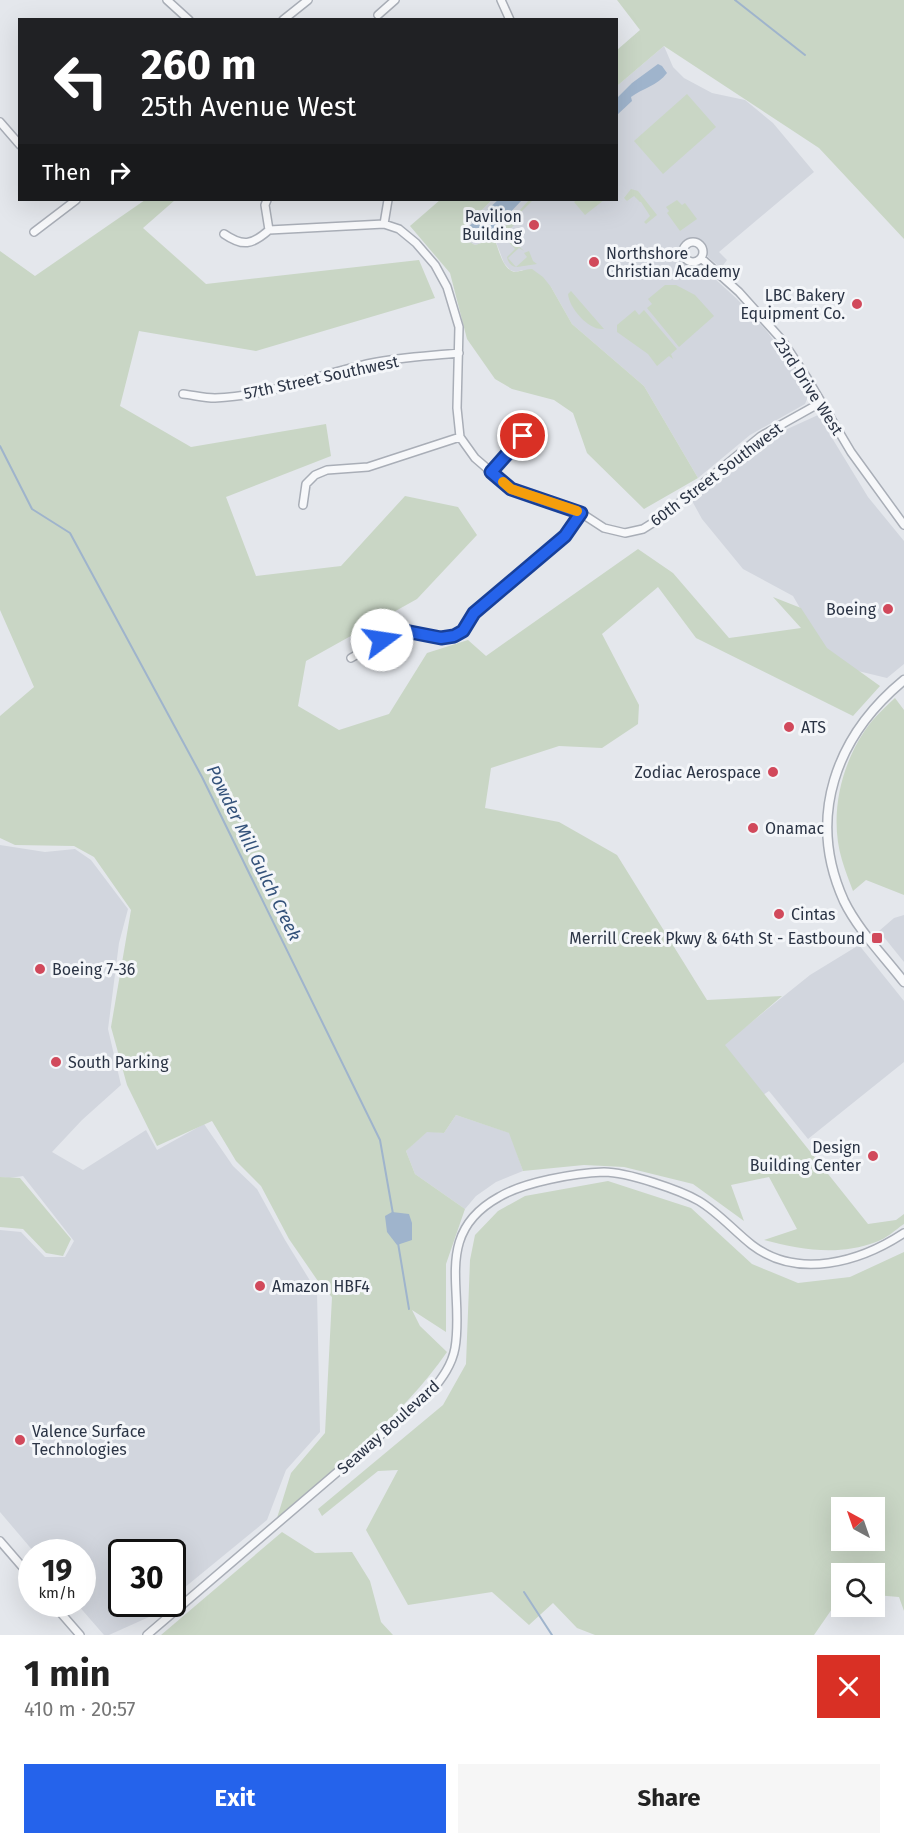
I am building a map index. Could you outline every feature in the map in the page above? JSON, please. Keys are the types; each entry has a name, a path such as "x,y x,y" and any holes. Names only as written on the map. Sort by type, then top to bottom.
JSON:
{"street":[{"path":"167,0 187,18"},
{"path":"286,18 308,0"},
{"path":"378,15 395,0"},
{"path":"501,0 509,18"},
{"path":"0,123 18,143"},
{"path":"34,232 70,201"},
{"path":"267,201 268,230"},
{"path":"384,224 388,201"},
{"path":"224,234 236,242 245,243 257,240 268,230 384,224 399,228 435,265 447,287 459,327 457,408 459,437 475,458 511,489 581,513 565,536 474,613 463,631 454,636 441,638 405,631 393,633 351,658"},
{"name":"23rd Drive West","path":"701,258 739,292 782,340 851,452 904,525"},
{"name":"57th Street Southwest","path":"183,394 213,398 249,395 278,390 324,374 374,363 459,353"},
{"name":"60th Street Southwest","path":"581,513 604,528 625,532 643,529 662,517 761,436 820,403"},
{"path":"491,472 523,436"},
{"path":"303,505 306,484 315,475 327,470 368,467 459,437"},
{"path":"904,680 878,703 853,736 839,762 833,780 827,821 834,868 845,903 904,982"},
{"name":"Seaway Boulevard","path":"147,1635 432,1392 443,1376 455,1349 457,1318 454,1263 457,1250 465,1229 476,1214 499,1196 516,1188 537,1183 588,1174 618,1173 698,1200 753,1246 794,1264 814,1265 862,1256 886,1245 904,1233"},
{"path":"0,1540 18,1561"},
{"path":"64,1617 80,1635"}],"shaded area":[{"name":"Northshore Christian Academy","path":"664,46 673,67 684,78 712,93 745,100 773,123 814,172 719,252 727,260 721,268 708,257 704,245 697,240 688,240 680,248 680,256 684,262 703,268 765,329 788,359 809,394 805,404 750,435 698,478 644,386 572,324 551,287 522,270 516,272 510,270 504,263 496,242 488,241 475,245 462,235 462,230 491,201 618,201 618,85"},
{"path":"818,415 868,497 904,541 904,664 887,678 833,665 793,596 743,569 702,519 691,499 772,436"},
{"path":"0,845 45,852 75,849 91,860 128,909 119,943 108,1029 121,1085 82,1120 52,1152 83,1170 146,1130 157,1150 204,1124 233,1166 257,1189 317,1292 320,1432 286,1470 267,1520 186,1586 186,1539 108,1539 108,1617 149,1617 109,1635 104,1635 88,1617 96,1617 96,1539 23,1539 0,1512 0,1230 21,1232 45,1257 65,1257 74,1241 23,1176 0,1177"},
{"path":"904,915 904,962 879,931 894,918"},
{"path":"859,945 904,1001 904,1062 808,1139 769,1091 763,1095 723,1045 810,975"},
{"path":"456,1115 510,1133 523,1171 496,1182 476,1196 465,1209 415,1174 406,1151 427,1131 444,1133"}],"green space":[{"path":"617,0 904,0 904,239 819,148 664,46 618,85 618,49 640,30"},
{"path":"687,94 716,127 663,174 634,141"},
{"path":"631,189 638,191 657,215 646,224 644,222 650,216 641,202 634,196 627,201 624,198"},
{"path":"677,200 682,205 685,203 697,219 680,231 667,213 669,211 666,207"},
{"path":"144,201 174,201 143,228 206,284 419,260 435,298 256,351 139,331 120,406 191,447 326,424 331,456 226,497 256,576 341,566 405,496 458,507 477,535 417,599 306,661 298,706 339,730 389,714 427,653 468,640 486,656 638,549 673,573 729,638 801,628 773,597 801,608 827,648 880,686 853,716 696,638 658,587 602,634 639,705 638,724 602,748 559,746 491,768 485,808 559,822 617,855 707,1000 782,996 725,1045 868,1224 896,1220 904,1214 904,1224 880,1241 848,1249 806,1249 778,1244 764,1240 797,1229 769,1177 731,1185 744,1221 693,1184 624,1167 584,1165 523,1171 509,1133 456,1115 444,1133 427,1132 406,1151 415,1174 465,1209 446,1264 446,1332 412,1310 420,1326 447,1352 429,1376 389,1420 277,1518 291,1473 325,1433 332,1297 322,1287 289,1239 261,1186 236,1161 212,1121 157,1146 127,1085 111,1027 131,910 94,857 74,846 15,845 0,838 0,716 34,687 0,610 0,251 35,276"},
{"path":"439,201 491,201 462,230 462,235 475,245 498,233 528,201 532,201 513,220 515,224 510,229 513,238 524,251 519,248 508,258 516,267 508,261 507,257 515,249 504,237 496,243 505,265 516,272 532,269 543,277 572,324 644,386 698,478 644,509 587,453 573,413 554,400 512,389 495,379 467,339 450,273 410,226"},
{"path":"576,201 603,201 585,215 574,202"},
{"path":"529,251 533,261 537,264 517,267 527,257 524,253"},
{"path":"665,285 676,285 695,295 714,316 679,347 647,308 652,304 648,299"},
{"path":"571,291 604,329 598,329 581,318 569,300 568,294"},
{"path":"635,310 639,315 644,310 677,349 671,354 673,359 669,356 657,366 648,354 617,332 617,325"},
{"path":"895,698 904,710 904,895 866,880 853,891 838,842 837,806 840,787 853,752 862,736 872,721"},
{"path":"0,1177 20,1178 71,1239 63,1256 46,1253 23,1229 0,1227"},
{"path":"608,1181 691,1208 752,1264 798,1283 850,1277 904,1252 904,1611 899,1597 885,1596 885,1563 831,1563 831,1610 814,1635 595,1635 577,1628 553,1603 529,1625 492,1592 408,1605 366,1530 398,1470 378,1471 322,1516 318,1509 443,1405 466,1364 470,1260 475,1235 498,1211 525,1196"},
{"path":"282,1532 315,1553 352,1552 370,1581 381,1622 393,1635 161,1635 182,1617 186,1617 186,1614"}],"water":[{"path":"658,64 667,73 659,81 631,97 632,101 618,114 618,97 632,83"},
{"path":"497,201 521,201 482,242 476,243 464,235 465,230"},
{"path":"392,1212 409,1214 412,1223 412,1240 397,1245 387,1232 385,1216"}],"waterway":[{"path":"735,0 805,55"},
{"name":"Powder Mill Gulch Creek","path":"0,446 32,509 70,533 202,777 380,1140 393,1214"},
{"name":"Powder Mill Gulch Creek","path":"398,1243 409,1309"},
{"name":"Powder Mill Gulch Creek","path":"524,1592 552,1635"}],"slow traffic":[{"path":"503,482 511,489 577,511"}],"place":[{"name":"Pavilion Building","path":"534,225"},
{"name":"Northshore Christian Academy","path":"594,262"},
{"name":"LBC Bakery Equipment Co.","path":"857,304"},
{"name":"Boeing","path":"888,609"},
{"name":"ATS","path":"789,727"},
{"name":"Zodiac Aerospace","path":"773,772"},
{"name":"Onamac","path":"753,828"},
{"name":"Cintas","path":"779,914"},
{"name":"Merrill Creek Pkwy & 64th St - Eastbound","path":"877,938"},
{"name":"Boeing 7-36","path":"40,969"},
{"name":"South Parking","path":"56,1062"},
{"name":"Design Building Center","path":"873,1156"},
{"name":"Amazon HBF4","path":"260,1286"},
{"name":"Valence Surface Technologies","path":"20,1440"}],"route":[{"path":"382,640 393,633 405,631 441,638 454,636 463,631 474,613 565,536 581,513 511,489 491,472 523,436"}]}
